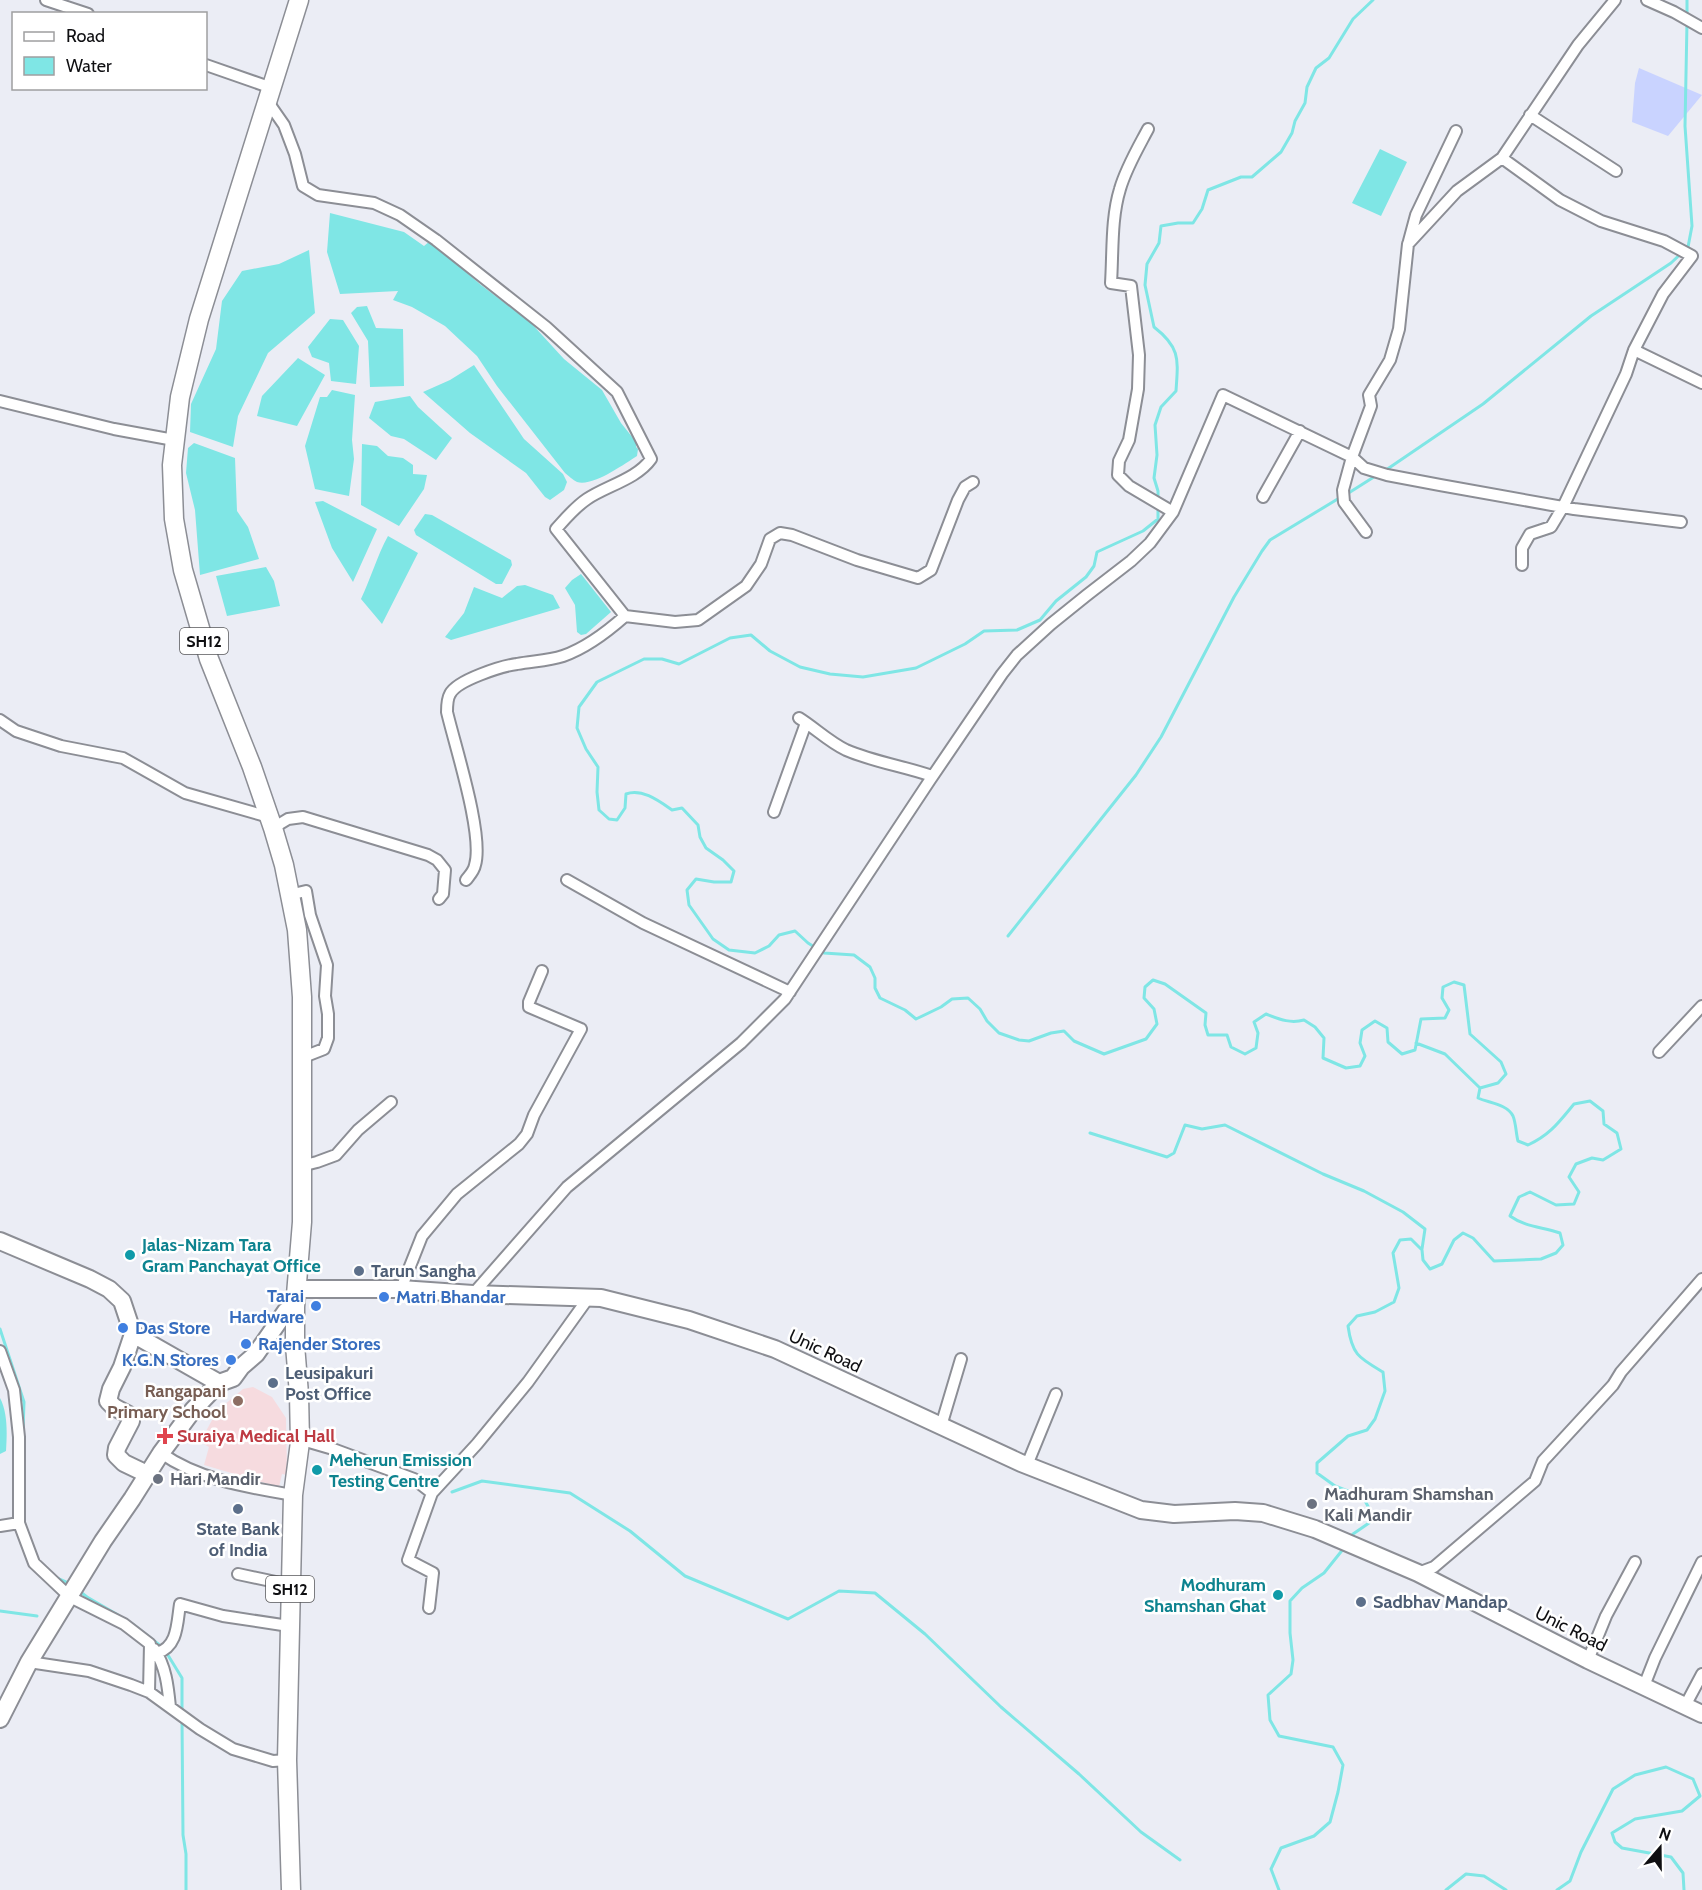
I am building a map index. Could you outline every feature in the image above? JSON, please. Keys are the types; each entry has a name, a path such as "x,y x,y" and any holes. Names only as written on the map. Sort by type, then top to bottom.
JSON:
{"main road":[{"name":"SH12","path":"291,1890 287,1760 293,1496 300,1442 295,1345 302,1222 301,986 297,930 284,865 271,822 209,658 183,570 174,519 172,465 180,398 199,319 299,0"},
{"path":"0,1241 90,1279 109,1289 122,1301 133,1334 108,1401 130,1418 130,1424 117,1448 116,1455 124,1463 147,1474"},
{"name":"Unic Road","path":"296,1298 401,1289 589,1297 689,1320 775,1349 1027,1465 1141,1510 1174,1514 1235,1511 1263,1513 1315,1529 1418,1573 1702,1714"},
{"path":"0,1719 29,1662 103,1540 161,1453 193,1410 219,1383 233,1378 241,1367 256,1354 296,1298"},
{"path":"133,1334 219,1383"}],"street":[{"path":"46,0 82,12"},
{"path":"1408,244 1457,191 1502,158 1578,45 1615,0"},
{"path":"1648,1 1665,0"},
{"path":"1648,1 1676,8 1702,28"},
{"path":"207,65 270,95 295,154 303,186 318,195 374,203 400,215 436,240 546,327 617,392 651,459 630,476 585,500 556,529 625,616 675,622 698,620 746,586 761,564 771,539 780,533 792,535 857,560 918,578 931,570 958,500 965,488 973,482"},
{"path":"1530,115 1616,171"},
{"path":"1148,129 1120,189 1115,211 1111,283 1131,286 1139,356 1138,389 1133,419 1129,440 1119,461 1118,475 1129,486 1170,510"},
{"path":"1366,532 1344,502 1344,490 1352,457 1371,406 1369,394 1390,360 1399,329 1408,244 1416,216 1456,131"},
{"path":"1502,158 1560,200 1601,221 1664,241 1692,256 1663,294 1634,351 1626,374 1563,507 1551,527 1530,534 1522,548 1522,565"},
{"path":"1634,351 1702,383"},
{"path":"473,1293 567,1187 741,1043 785,999 932,776 1017,655 1150,543 1170,510 1223,395 1352,457 1364,468 1381,473 1563,507 1681,522"},
{"path":"0,401 114,429 174,440"},
{"path":"1263,498 1300,431"},
{"path":"466,880 475,866 477,856 475,825 447,712 450,692 458,686 498,669 561,657 579,650 611,629 625,616"},
{"path":"0,720 16,731 61,746 123,758 185,793 271,822 303,817 428,855 437,860 445,870 443,894 439,899"},
{"path":"774,812 803,720 844,749 882,764 907,768 932,776"},
{"path":"567,880 643,923 790,992"},
{"path":"290,895 306,891 310,915 327,965 325,996 328,1038 324,1049 301,1058"},
{"path":"401,1289 422,1236 457,1194 519,1144 527,1134 534,1115 581,1029 529,1007 542,971"},
{"path":"1659,1052 1702,1006"},
{"path":"301,1166 336,1155 358,1130 390,1102"},
{"path":"1418,1573 1434,1567 1535,1481 1543,1461 1612,1385 1702,1279"},
{"path":"429,1608 433,1573 408,1560 432,1493 477,1444 528,1382 589,1297"},
{"path":"0,1351 14,1390 19,1437 19,1523 34,1563 159,1649 174,1710"},
{"path":"941,1426 961,1359"},
{"path":"1027,1465 1056,1394"},
{"path":"300,1442 309,1442 333,1449 414,1479 432,1493"},
{"path":"161,1453 188,1470 206,1476 293,1496"},
{"path":"0,1526 19,1523"},
{"path":"1588,1659 1606,1616 1635,1562"},
{"path":"1644,1686 1655,1658 1702,1562"},
{"path":"238,1574 290,1584"},
{"path":"149,1692 159,1649 174,1640 180,1604 223,1616 290,1626"},
{"path":"29,1662 89,1671 149,1692 233,1749 273,1761 287,1760"},
{"path":"1685,1706 1702,1674"}],"shaded area":[{"path":"1639,68 1702,95 1668,136 1632,122 1635,83"},
{"path":"253,1387 272,1397 286,1418 287,1475 282,1474 279,1487 204,1465 209,1447 200,1442 217,1411 243,1389"}],"water":[{"path":"1380,149 1407,162 1381,216 1352,203"},
{"path":"330,213 404,232 424,246 430,241 481,285 531,323 564,359 602,390 621,423 637,443 637,456 600,478 584,483 572,479 497,386 477,356 445,326 412,307 393,300 398,291 340,294 327,252"},
{"path":"309,250 315,313 268,353 238,416 233,447 190,432 191,404 216,349 222,301 242,271 279,264"},
{"path":"367,306 376,328 403,329 404,386 370,387 368,341 351,313 357,307"},
{"path":"330,319 343,320 359,346 356,384 331,381 329,363 312,357 308,347"},
{"path":"298,358 325,375 297,426 257,416 262,396"},
{"path":"474,365 524,439 563,474 567,482 564,490 550,500 526,473 470,433 423,392 450,380"},
{"path":"332,390 355,395 352,440 354,459 349,496 315,489 305,446 320,397 327,397"},
{"path":"410,396 418,407 452,438 436,460 404,439 391,436 369,418 375,402"},
{"path":"194,443 235,458 237,511 248,527 259,559 200,575 195,510 186,473 188,448"},
{"path":"362,444 377,446 388,456 403,458 413,465 413,474 427,475 424,489 399,526 361,505"},
{"path":"323,501 377,529 353,582 332,548 315,502"},
{"path":"425,514 432,515 511,560 512,565 502,584 496,584 416,535 414,530"},
{"path":"388,536 418,553 382,624 361,599"},
{"path":"266,567 274,581 280,606 227,616 216,576"},
{"path":"581,574 611,612 586,634 581,635 577,632 575,605 565,588"},
{"path":"525,585 553,595 560,608 451,640 445,637 464,613 474,587 502,598 517,586"},
{"path":"0,1398 6,1417 7,1431 6,1451 0,1454"}],"waterway":[{"path":"1158,501 1154,478 1157,455 1155,425 1161,407 1176,391 1177,371 1173,348 1154,327 1145,285 1147,264 1159,243 1161,226 1193,223 1202,209 1208,190 1241,177 1252,177 1281,152 1305,103 1307,87 1316,68 1329,58 1353,19 1373,0"},
{"path":"1687,0 1687,15"},
{"path":"1383,472 1483,404 1591,316 1671,263 1688,247 1692,226 1685,126 1687,22"},
{"path":"1347,494 1377,475"},
{"path":"1008,936 1136,775 1161,737 1234,597 1270,540 1341,497"},
{"path":"1158,507 1158,519 1143,531 1097,552 1094,566 1086,577 1056,601 1040,620 1017,630 984,631 965,644 916,668 863,677 830,674 800,667 770,651 751,635 730,638 679,664 662,659 644,659 597,682 579,707 577,728 586,749 598,767 599,810 609,819 617,820 625,808 626,794 632,793 650,796 672,810 682,808 698,825 700,837 706,848 734,871 731,882 696,879 687,890 689,905 713,939 729,950 755,953 769,946 779,935 795,931 824,953 854,955 870,967 880,998 905,1010 916,1019 952,999 968,998 999,1033 1029,1041 1064,1031 1074,1041 1104,1054 1146,1039 1157,1024 1154,1009 1144,998 1145,987 1153,980 1165,984 1206,1013 1205,1025 1208,1035 1227,1035 1231,1047 1245,1054 1256,1048 1258,1033 1254,1022 1266,1014 1289,1021 1304,1020 1315,1027 1324,1038 1323,1058 1346,1068 1360,1066 1365,1056 1360,1043 1362,1030 1375,1021 1387,1028 1388,1042 1402,1054 1415,1050 1421,1019 1445,1018 1449,1010 1442,998 1443,987 1454,982 1464,985 1470,1034 1501,1062 1506,1074 1498,1083 1480,1088 1478,1098 1502,1106 1510,1112 1514,1119 1518,1141 1528,1145 1542,1137 1554,1128 1574,1104 1590,1101 1603,1111 1604,1124 1617,1133 1621,1149 1603,1160 1592,1158 1576,1164 1569,1177 1579,1192 1574,1204 1556,1205 1530,1192 1519,1197 1510,1216 1528,1225 1560,1233 1563,1245 1556,1253 1541,1259 1494,1261 1473,1238 1463,1233 1454,1240 1442,1264 1430,1269 1423,1260 1422,1250 1411,1239 1400,1240 1393,1253 1399,1288 1394,1302 1375,1312 1357,1316 1348,1326 1358,1355 1383,1372 1385,1391 1375,1419 1367,1430 1348,1436 1317,1463 1317,1473 1335,1486 1363,1497 1371,1512 1369,1523 1350,1538"},
{"path":"1416,1043 1445,1054 1480,1088"},
{"path":"1090,1133 1167,1157 1174,1153 1185,1125 1202,1129 1225,1125 1403,1212 1425,1229 1422,1249"},
{"path":"0,1329 24,1402 23,1431"},
{"path":"452,1492 482,1481 570,1493 630,1531 685,1576 788,1619 839,1591 875,1593 925,1634 1001,1707 1079,1774 1141,1832 1180,1860"},
{"path":"1279,1890 1271,1869 1281,1848 1314,1836 1330,1822 1343,1765 1333,1747 1279,1736 1270,1720 1268,1695 1291,1674 1293,1660 1290,1601 1302,1588 1324,1573 1344,1548"},
{"path":"55,1577 71,1584"},
{"path":"78,1590 118,1615"},
{"path":"0,1611 37,1616"},
{"path":"131,1623 162,1647"},
{"path":"166,1652 182,1678 182,1713"},
{"path":"182,1719 186,1890"},
{"path":"1557,1890 1570,1881 1581,1852 1613,1789 1635,1775 1666,1767 1693,1779 1700,1796 1682,1811 1635,1819 1612,1833 1615,1842 1622,1848 1671,1857 1683,1873 1684,1890"},
{"path":"1446,1890 1466,1874 1484,1876 1506,1890"}],"place":[{"name":"Jalas-Nizam Tara Gram Panchayat Office","path":"130,1255"},
{"name":"Tarun Sangha","path":"359,1271"},
{"name":"Matri Bhandar","path":"384,1297"},
{"name":"Tarai Hardware","path":"316,1306"},
{"name":"Das Store","path":"123,1328"},
{"name":"Rajender Stores","path":"246,1344"},
{"name":"K.G.N Stores","path":"231,1360"},
{"name":"Leusipakuri Post Office","path":"273,1383"},
{"name":"Rangapani Primary School","path":"238,1401"},
{"name":"Suraiya Medical Hall","path":"165,1436"},
{"name":"Meherun Emission Testing Centre","path":"317,1470"},
{"name":"Hari Mandir","path":"158,1479"},
{"name":"Madhuram Shamshan Kali Mandir","path":"1312,1504"},
{"name":"State Bank of India","path":"238,1509"},
{"name":"Modhuram Shamshan Ghat","path":"1278,1595"},
{"name":"Sadbhav Mandap","path":"1361,1602"}]}
